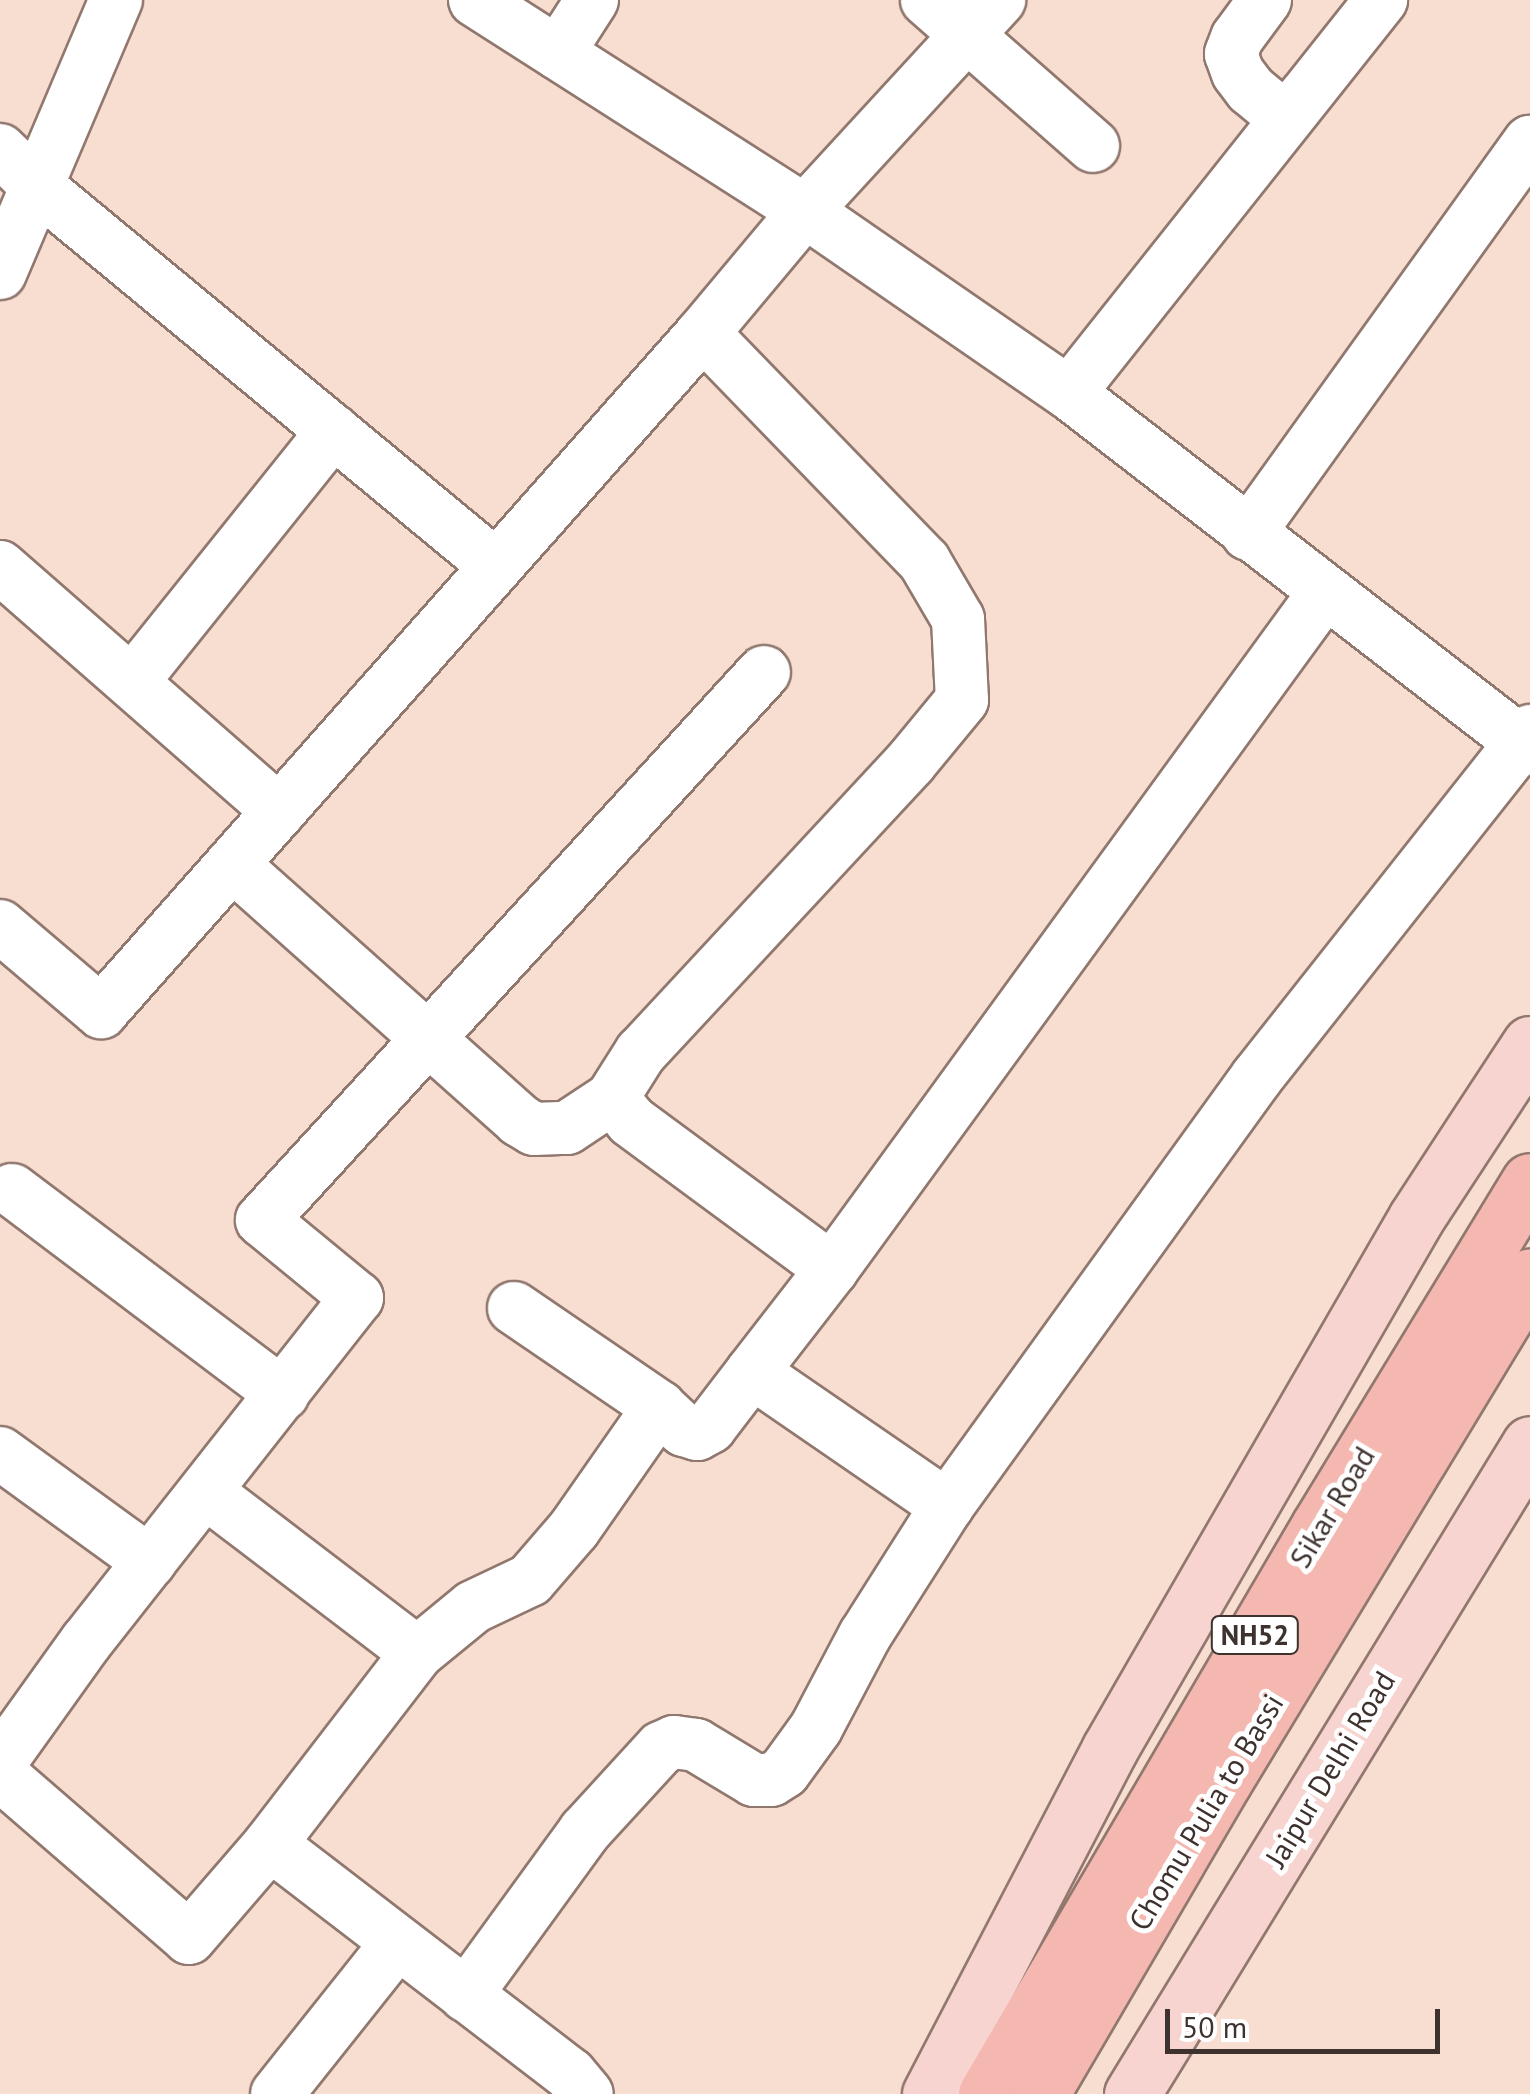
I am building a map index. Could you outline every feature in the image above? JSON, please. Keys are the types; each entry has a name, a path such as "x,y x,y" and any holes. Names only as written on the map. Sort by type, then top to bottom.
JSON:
{"highway":[{"name":"Sikar Road","path":"986,2094 1309,1543 1530,1181"},
{"name":"Chomu Pulia to Bassi","path":"1041,2094 1243,1748 1530,1276"}],"main road":[{"path":"930,2094 1109,1750 1416,1218 1530,1044"},
{"name":"Jaipur Delhi Road","path":"1132,2094 1530,1444"}],"street":[{"path":"0,273 116,0"},
{"path":"466,1995 585,1831 661,1748 674,1742 696,1745 754,1780 772,1780 784,1772 816,1728 865,1635 948,1506 1257,1077 1527,741 1248,534 1068,393 805,211 475,0"},
{"path":"558,53 592,0"},
{"path":"927,0 983,18 1093,146"},
{"path":"1265,0 1237,38 1231,54 1238,74 1251,90 1286,119"},
{"path":"1068,393 1381,0"},
{"path":"0,926 101,1012 703,333 805,211 983,18"},
{"path":"1248,534 1530,142"},
{"path":"0,150 38,187 496,566"},
{"path":"232,864 519,1120 534,1129 567,1128 612,1098 641,1052 910,763 962,700 958,619 924,561 703,333"},
{"path":"132,682 333,431"},
{"path":"0,567 280,811"},
{"path":"514,1308 659,1408 684,1430 697,1434 710,1427 832,1270 1325,592"},
{"path":"0,1762 150,1562 357,1298 262,1220 426,1036 764,672"},
{"path":"612,1098 631,1122 832,1270"},
{"path":"12,1190 283,1394"},
{"path":"752,1372 948,1506"},
{"path":"0,1774 189,1938 270,1844 417,1653 473,1607 530,1580 574,1529 659,1408"},
{"path":"0,1453 150,1562"},
{"path":"206,1492 417,1653"},
{"path":"270,1844 570,2074 587,2094"},
{"path":"278,2094 397,1943"}]}
